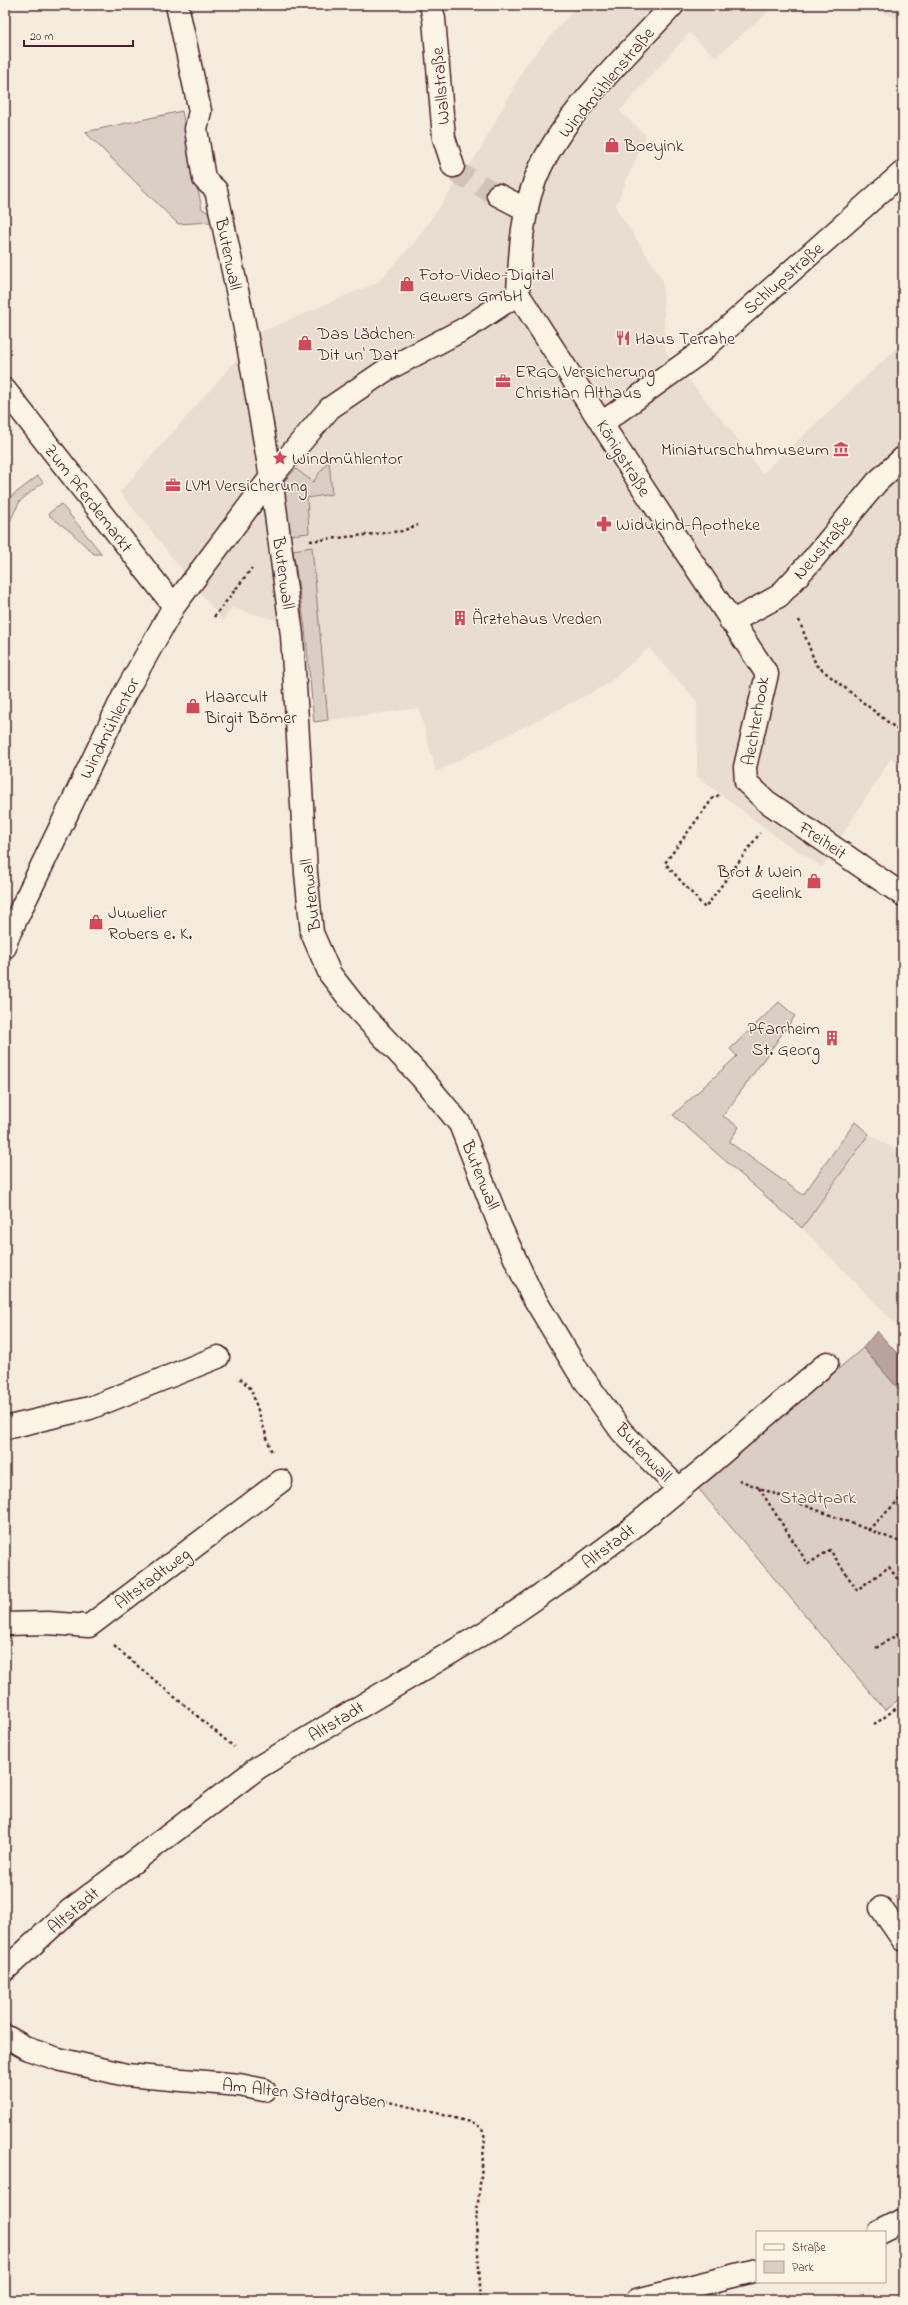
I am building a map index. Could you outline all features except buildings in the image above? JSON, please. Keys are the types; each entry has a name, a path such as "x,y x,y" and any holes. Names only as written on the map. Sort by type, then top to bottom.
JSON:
{"street":[{"name":"Butenwall","path":"177,5 200,111 196,129 204,179 216,190 246,334 271,477 292,635 306,872 312,933 330,974 359,1011 421,1077 460,1124 500,1226 531,1293 578,1371 622,1432 679,1490 827,1362"},
{"name":"Wallstraße","path":"431,5 434,20 444,138 453,166"},
{"name":"Windmühlenstraße","path":"518,294 520,252 527,210 541,167 562,130 673,5"},
{"name":"Schlupstraße","path":"602,423 698,354 903,172"},
{"path":"498,195 527,210"},
{"name":"Windmühlentor","path":"5,947 7,938 124,695 174,606 271,477 330,408 386,370 466,328 518,294"},
{"name":"Königstraße","path":"518,294 731,622"},
{"name":"Zum Pferdemarkt","path":"5,390 174,606"},
{"name":"Neustraße","path":"731,622 779,596 814,558 877,482 903,458"},
{"name":"Aechterhook","path":"731,622 767,674 745,767 746,782"},
{"name":"Freiheit","path":"746,782 756,794 903,895"},
{"path":"5,1428 90,1408 218,1357"},
{"name":"Altstadtweg","path":"89,1626 281,1480"},
{"name":"Altstadt","path":"5,1970 69,1911 259,1767 494,1627 572,1574 679,1490"},
{"path":"5,1624 48,1623 89,1626"},
{"path":"881,1908 903,1940"},
{"name":"Am Alten Stadtgraben","path":"5,2036 28,2049 58,2059 126,2075 239,2085 264,2090"},
{"path":"881,2231 903,2220"},
{"path":"638,2300 756,2270"}],"path":[{"path":"214,617 268,547 279,544 402,531 418,525"},
{"path":"779,596 795,608 809,650 816,665 903,734"},
{"path":"746,782 713,798 665,863 705,908 777,809"},
{"path":"218,1357 251,1389 281,1480"},
{"path":"706,1467 903,1543"},
{"path":"759,1488 808,1564 830,1550 857,1590 889,1567 903,1587"},
{"path":"868,1530 903,1496"},
{"path":"89,1626 259,1767"},
{"path":"876,1648 903,1631"},
{"path":"874,1725 903,1703"},
{"name":"Am Alten Stadtgraben","path":"264,2090 333,2092 390,2101 473,2123 482,2128 485,2138 476,2221 481,2300"}],"shaded area":[{"path":"578,5 776,5 716,57 689,33 620,111 646,136 615,207 663,280 665,351 737,438 762,474 903,342 903,765 891,758 822,867 777,837 697,776 697,701 649,648 606,685 436,772 419,708 314,722 305,628 231,608 223,621 120,492 261,332 378,282 414,243 480,150 527,63"},
{"path":"863,5 903,5 903,21"},
{"path":"869,1134 900,1153 903,1148 903,1331 802,1228"},
{"path":"877,1331 903,1360 903,1394 863,1348"}],"green space":[{"path":"182,111 202,209 209,213 211,222 178,224 85,132"},
{"path":"329,460 332,494 307,498 309,533 290,535 281,484 296,469 313,482"},
{"path":"38,476 43,482 20,501 5,531 5,501"},
{"path":"61,504 102,554 94,554 71,532 50,516 49,513"},
{"path":"312,547 328,720 314,722 305,628 293,550"},
{"path":"779,1002 795,1016 723,1116 739,1127 729,1142 803,1195 855,1122 869,1134 802,1228 673,1115 737,1056 730,1049"},
{"name":"Stadtpark","path":"863,1348 903,1394 903,1696 885,1710 698,1488"},
{"path":"903,1888 903,1909 895,1897"}],"tunnel":[{"path":"453,166 458,173 498,195"}],"place":[{"name":"Boeyink","path":"612,145"},
{"name":"Foto-Video-Digital Gewers GmbH","path":"407,284"},
{"name":"Haus Terrahe","path":"623,338"},
{"name":"Das Lädchen: Dit un' Dat","path":"305,343"},
{"name":"ERGO Versicherung Christian Althaus","path":"503,381"},
{"name":"Miniaturschuhmuseum","path":"841,449"},
{"name":"Windmühlentor","path":"280,458"},
{"name":"LVM Versicherung","path":"173,485"},
{"name":"Widukind-Apotheke","path":"604,524"},
{"name":"Ärztehaus Vreden","path":"460,618"},
{"name":"Haarcult Birgit Bömer","path":"193,706"},
{"name":"Brot & Wein Geelink","path":"814,881"},
{"name":"Juwelier Robers e. K.","path":"96,922"},
{"name":"Pfarrheim St. Georg","path":"832,1038"}]}
